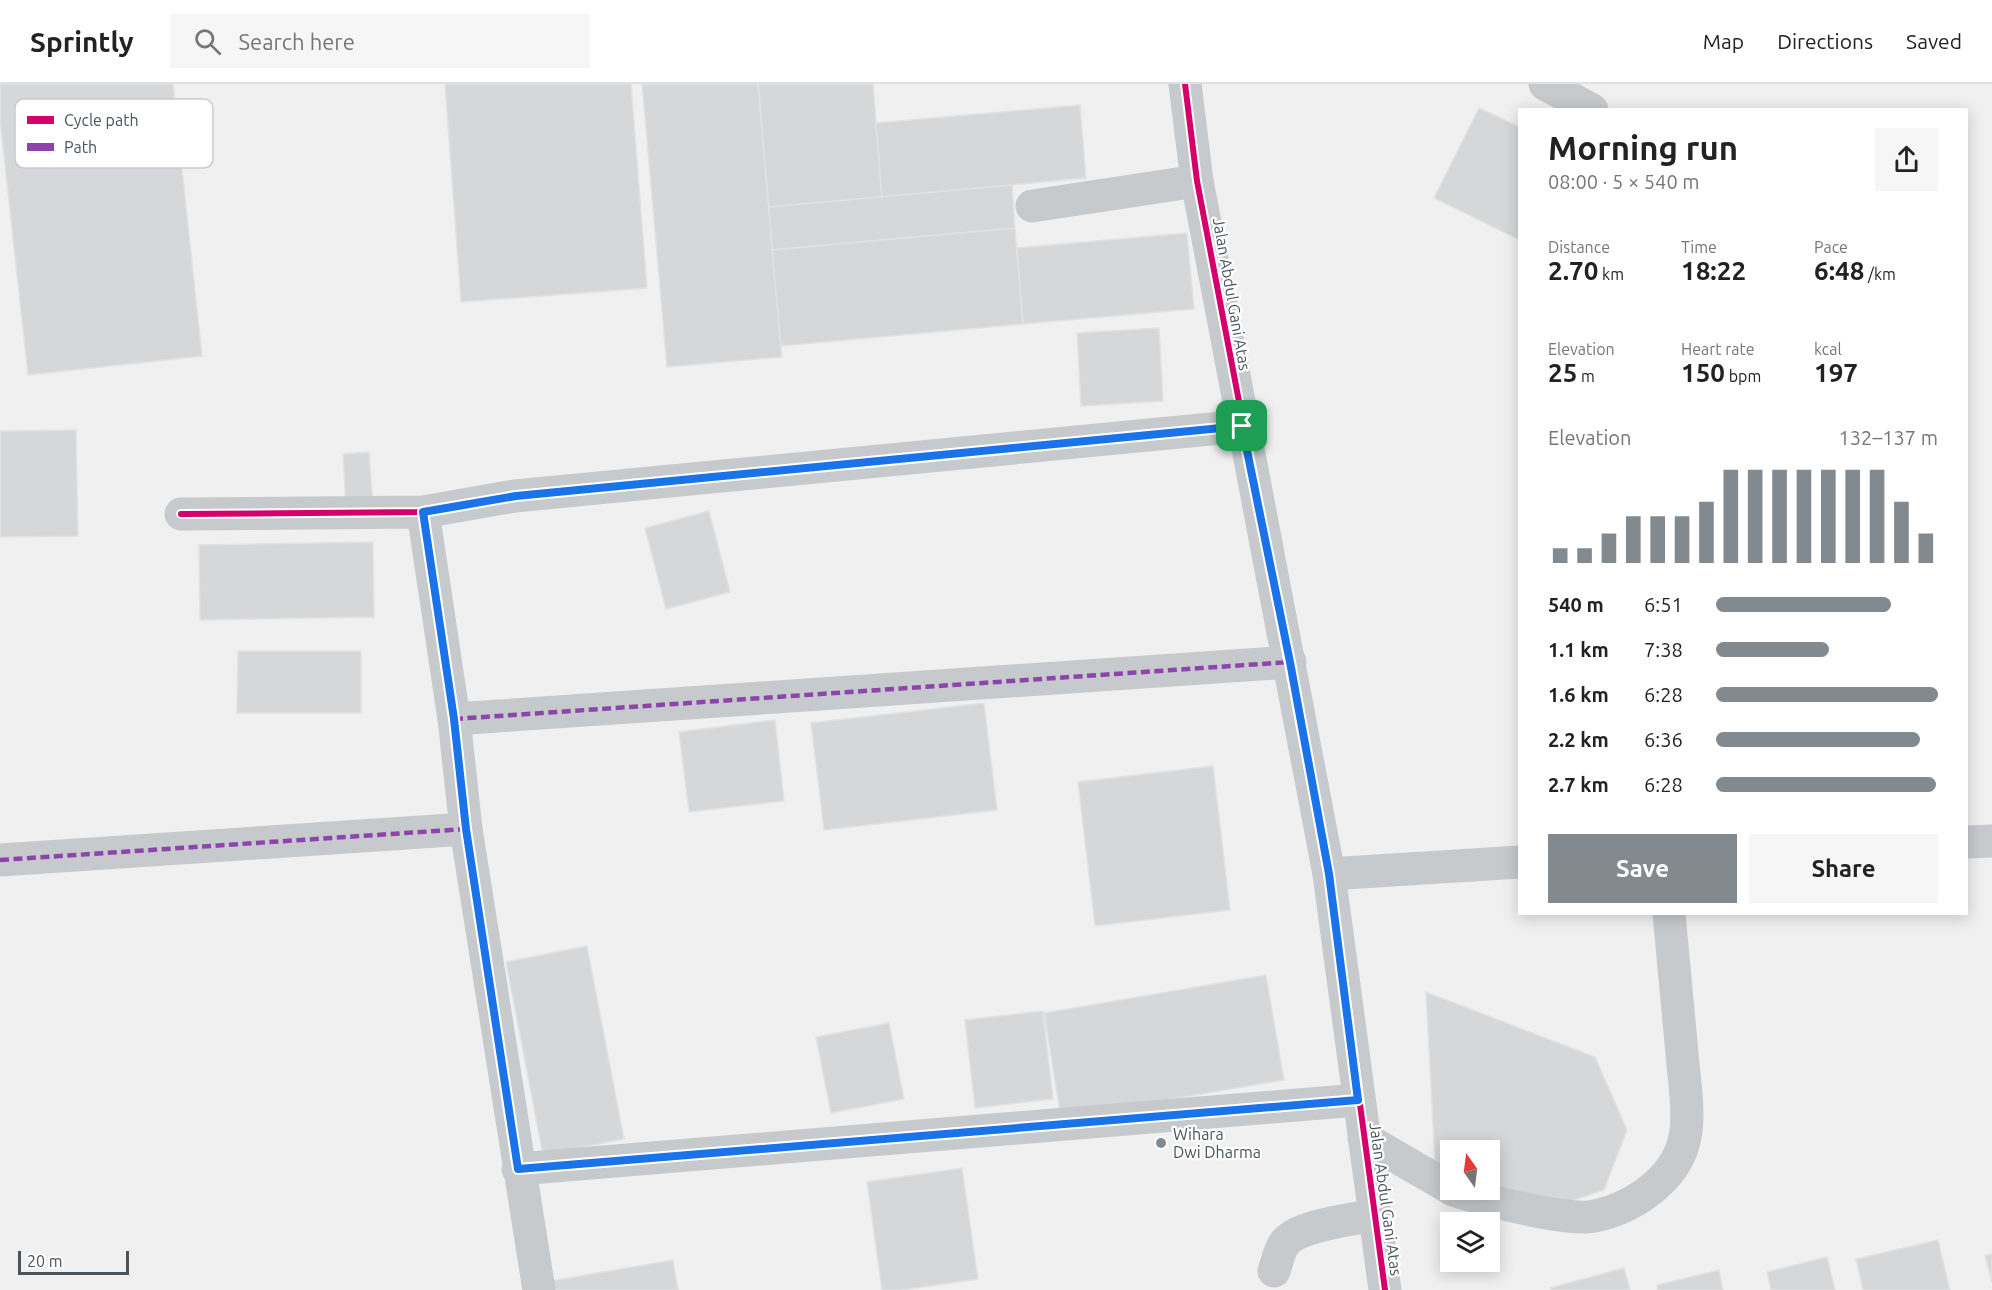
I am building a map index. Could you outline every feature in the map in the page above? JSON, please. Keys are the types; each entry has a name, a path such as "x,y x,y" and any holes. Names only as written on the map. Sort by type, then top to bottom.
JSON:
{"street":[{"name":"Jalan Abdul Gani Atas","path":"1185,84 1197,181 1329,874 1385,1290"},
{"path":"1545,84 1588,108"},
{"path":"1032,206 1197,181"},
{"path":"181,514 423,512 516,496 1242,426"},
{"path":"423,512 454,719 466,829 518,1169 539,1290"},
{"path":"454,719 1290,662"},
{"path":"0,860 466,829"},
{"path":"1968,842 1992,841"},
{"path":"1329,874 1518,862"},
{"path":"1492,1200 1533,1211 1594,1217 1630,1203 1657,1185 1677,1162 1686,1132 1686,1099 1669,915"},
{"path":"518,1169 1358,1100"},
{"path":"1364,1138 1440,1182"},
{"path":"1274,1271 1283,1244 1291,1237 1315,1228 1374,1215"}],"building":[{"path":"0,84 173,84 175,99 15,99 15,168 182,168 202,356 28,375 0,120"},
{"path":"445,84 631,84 647,288 461,302"},
{"path":"642,84 758,84 782,357 667,367"},
{"path":"758,84 873,84 882,197 769,207"},
{"path":"1080,105 1086,178 882,197 876,123"},
{"path":"1479,108 1518,126 1518,239 1434,198"},
{"path":"1012,185 1015,228 772,250 769,207"},
{"path":"1015,228 1023,324 781,346 772,250"},
{"path":"1187,233 1194,309 1023,324 1017,248"},
{"path":"1159,328 1163,401 1081,406 1077,333"},
{"path":"76,430 78,536 0,537 0,431"},
{"path":"369,452 373,505 346,507 343,454"},
{"path":"709,511 730,592 666,609 645,528"},
{"path":"373,542 374,617 200,620 199,545"},
{"path":"238,651 361,651 361,713 237,713"},
{"path":"984,703 997,810 824,830 811,723"},
{"path":"775,720 784,801 689,812 679,732"},
{"path":"1213,766 1230,910 1095,926 1078,782"},
{"path":"587,946 624,1139 543,1155 506,962"},
{"path":"1266,975 1284,1080 1061,1118 1044,1013"},
{"path":"1426,992 1595,1057 1627,1130 1604,1190 1550,1208 1500,1189 1500,1140 1440,1140 1440,1165 1435,1163"},
{"path":"1043,1011 1053,1099 975,1108 965,1020"},
{"path":"889,1023 904,1099 831,1113 816,1037"},
{"path":"962,1168 978,1279 902,1290 882,1290 867,1182"},
{"path":"1938,1240 1950,1290 1863,1290 1856,1259"},
{"path":"1992,1254 1992,1282 1985,1256"},
{"path":"1827,1257 1835,1290 1771,1290 1767,1272"},
{"path":"673,1260 678,1290 546,1290 545,1282"},
{"path":"1624,1268 1630,1290 1551,1290 1550,1288"},
{"path":"1719,1270 1723,1290 1658,1290 1657,1285"}],"marked path":[{"path":"454,719 1290,662"},
{"path":"0,860 466,829"}],"cycle path":[{"path":"1185,84 1197,181 1329,874 1385,1290"},
{"path":"181,514 423,512 515,496 1242,426"}],"place":[{"name":"Wihara Dwi Dharma","path":"1161,1143"}],"route":[{"path":"1242,426 1290,662 1329,874 1358,1100 518,1169 466,829 454,719 432,588 423,512 516,496 1242,426"}]}
